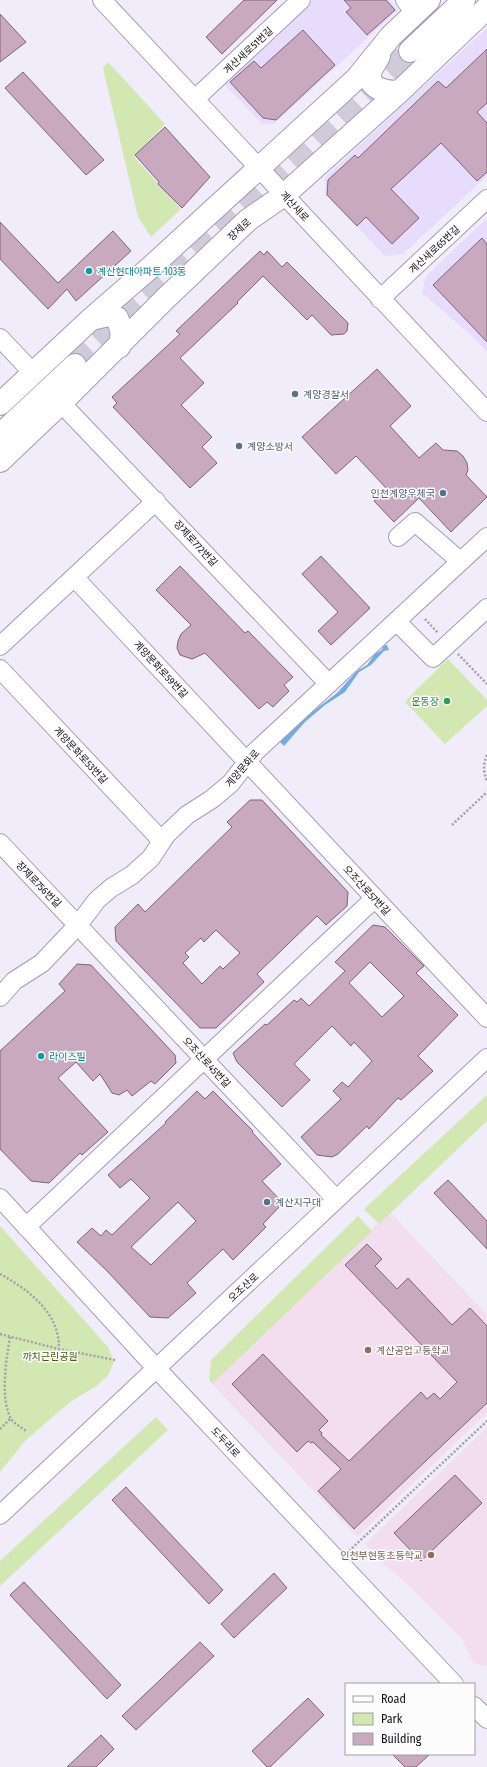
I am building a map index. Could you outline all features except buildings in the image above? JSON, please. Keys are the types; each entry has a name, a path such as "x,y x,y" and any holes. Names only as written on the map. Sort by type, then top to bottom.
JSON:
{"main road":[{"path":"410,51 464,0"},
{"path":"0,404 91,319 152,266 357,78 417,4"},
{"name":"장제로","path":"0,461 61,403 166,298 248,220 284,195 399,92 487,8"},
{"path":"391,36 370,73 371,81 377,88 387,92 399,92"},
{"path":"91,319 108,315 117,318 122,328 122,340 119,346"},
{"path":"0,435 75,365"}],"street":[{"name":"계산새로","path":"102,0 487,412"},
{"name":"계산새로51번길","path":"195,99 301,0"},
{"name":"계산새로65번길","path":"380,298 487,199"},
{"path":"0,338 33,373"},
{"name":"장제로772번길","path":"61,403 329,684"},
{"path":"0,646 156,501"},
{"path":"398,537 415,522 460,561"},
{"name":"계양문화로","path":"0,997 14,981 42,963 78,925 97,900 111,888 132,875 151,858 166,835 186,815 212,799 231,783 255,752 487,537"},
{"name":"계양문화로59번길","path":"74,577 248,761"},
{"path":"396,621 433,658 487,608"},
{"name":"계양문화로53번길","path":"0,669 162,841"},
{"name":"오조산로57번길","path":"248,761 487,1018"},
{"name":"장제로756번길","path":"0,843 78,925"},
{"path":"26,1227 375,898"},
{"name":"오조산로45번길","path":"78,925 336,1199"},
{"name":"오조산로","path":"0,1515 487,1058"},
{"name":"도두리로","path":"0,1198 156,1368 453,1683"}],"path":[{"path":"487,755 484,762 484,773 487,780"},
{"path":"452,825 487,792"},
{"path":"0,1274 14,1282 46,1309 56,1325 59,1338 59,1349"},
{"path":"0,1334 59,1349 115,1360"},
{"path":"10,1337 0,1392 3,1405 10,1419 26,1431"},
{"path":"0,1429 10,1419"},
{"path":"338,1561 487,1421"}],"shaded area":[{"path":"313,0 390,0 398,10 274,124 262,124 225,85"},
{"path":"487,28 487,176 403,254 385,256 325,193 325,177"},
{"path":"487,218 487,352 472,336 422,293 426,276"},
{"name":"계산공업고등학교","path":"390,1212 487,1315 487,1413 357,1537 212,1384"},
{"name":"인천부현동초등학교","path":"487,1427 486,1666 473,1663 462,1639 365,1544"}],"green space":[{"path":"108,62 165,124 134,157 181,209 151,237 138,217 103,68"},
{"name":"운동장","path":"448,659 487,700 487,706 445,744 405,702"},
{"path":"487,1095 487,1121 379,1224 364,1209"},
{"path":"358,1216 372,1231 212,1384 209,1380 211,1360"},
{"name":"까치근린공원","path":"0,1226 108,1347 114,1362 108,1375 98,1385 70,1402 26,1440 0,1472"},
{"path":"156,1417 168,1430 0,1586 0,1561"}],"water":[{"path":"387,645 389,650 384,651 371,665 359,672 345,692 325,705 305,722 284,746 280,742 303,719 337,693 357,671 367,665 375,654 382,650 383,646"}],"tunnel":[{"path":"75,365 410,51"}],"place":[{"name":"계산현대아파트 103동","path":"89,271"},
{"name":"계양경찰서","path":"295,394"},
{"name":"계양소방서","path":"239,446"},
{"name":"인천계양우체국","path":"443,493"},
{"name":"운동장","path":"447,701"},
{"name":"라이즈빌","path":"41,1056"},
{"name":"계산지구대","path":"267,1202"},
{"name":"계산공업고등학교","path":"368,1350"},
{"name":"인천부현동초등학교","path":"431,1555"}]}
